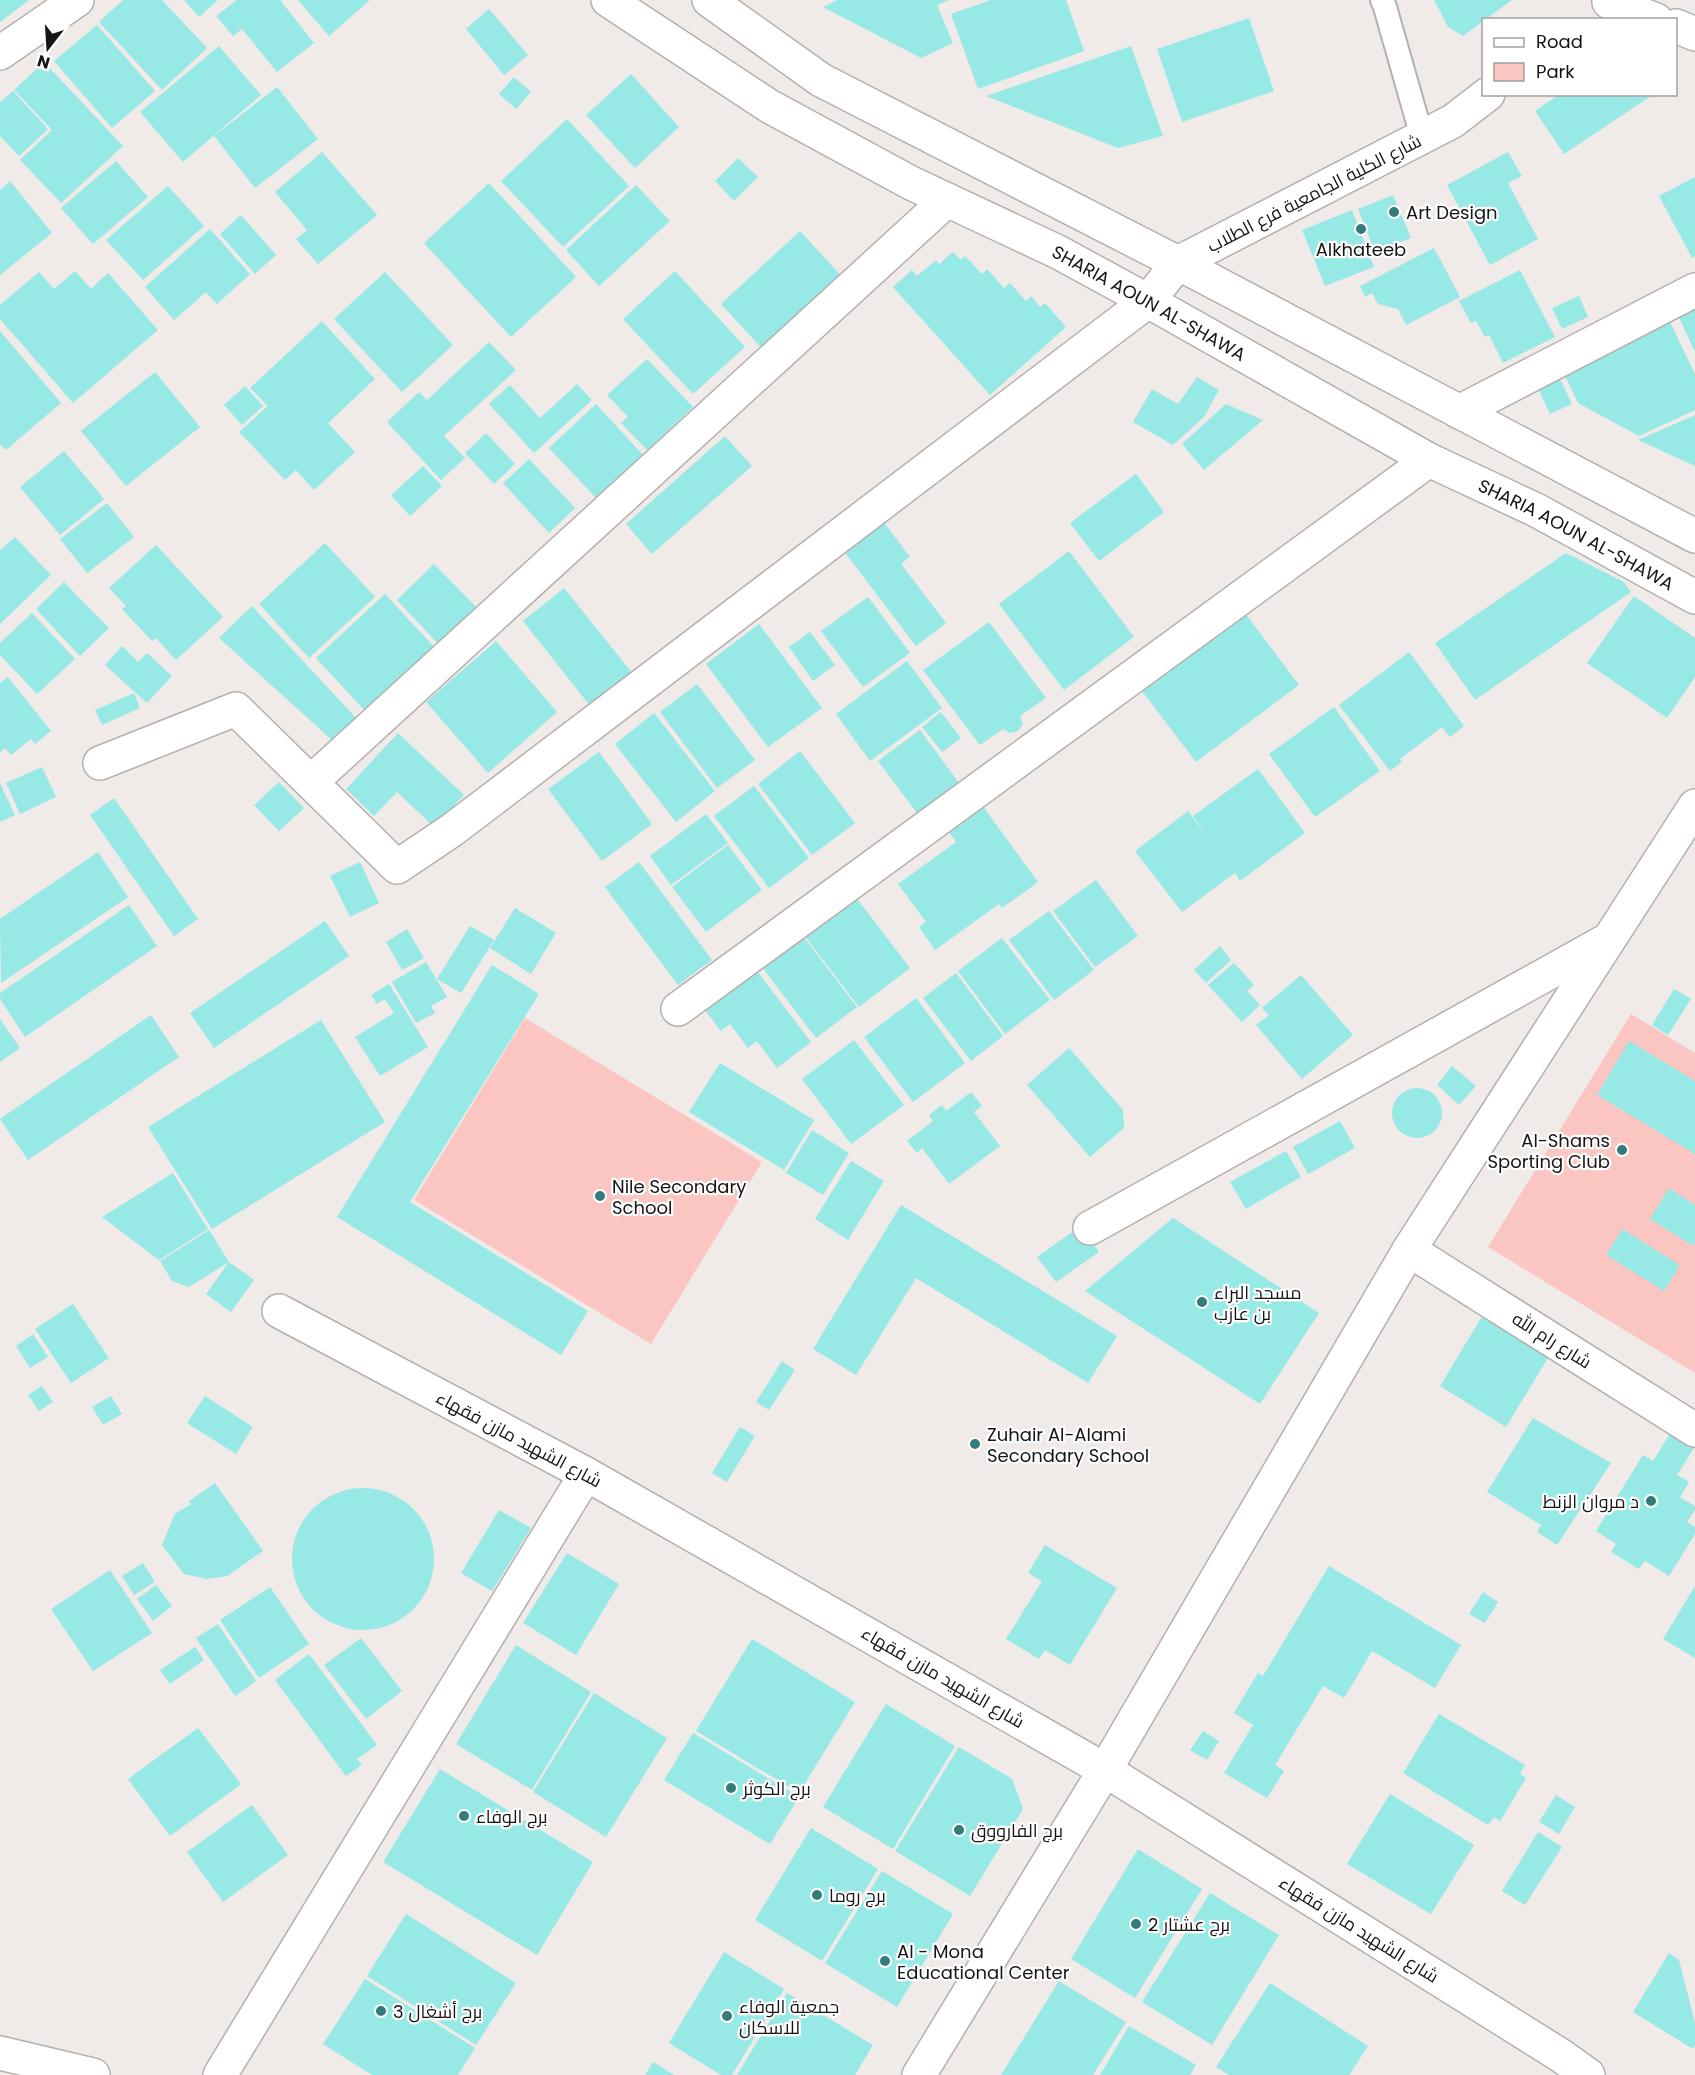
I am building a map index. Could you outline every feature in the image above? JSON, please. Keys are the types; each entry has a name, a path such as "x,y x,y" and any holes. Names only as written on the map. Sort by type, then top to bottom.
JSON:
{"street":[{"path":"0,53 77,0"},
{"name":"SHARIA AOUN AL-SHAWA","path":"608,0 769,106 912,183 1058,252 1429,460 1536,510 1695,597"},
{"path":"709,0 821,80 1178,263 1695,536"},
{"path":"1603,7 1648,18"},
{"path":"1677,27 1695,34"},
{"name":"شارع الكلية الجامعية فرع الطلاب","path":"311,782 397,867 452,830 1148,301 1178,263 1453,121 1485,96"},
{"path":"100,763 237,709 311,782 947,200"},
{"path":"1459,412 1695,290"},
{"path":"678,1009 1429,460"},
{"path":"919,2075 1105,1770 1409,1250 1695,806"},
{"path":"1090,1228 1609,940"},
{"name":"شارع رام الله","path":"1409,1250 1695,1430"},
{"name":"شارع الشهيد مازن فقهاء","path":"279,1311 586,1474 1105,1770 1540,2042 1588,2075"},
{"path":"220,2075 586,1474"},
{"path":"0,2054 93,2075"}],"lane":[{"path":"1382,0 1422,137"}],"green space":[{"name":"Al-Shams Sporting Club","path":"1631,1014 1695,1053 1695,1373 1488,1247"},
{"path":"525,1018 762,1162 651,1344 414,1200"}],"building":[{"path":"0,0 29,0 0,22"},
{"path":"123,0 162,0 207,48 162,90 99,22"},
{"path":"184,0 218,0 199,17"},
{"path":"237,0 280,0 314,43 277,72 242,29 233,36 216,16"},
{"path":"298,0 370,0 329,36"},
{"path":"837,0 949,0 937,5 953,43 921,58 823,7"},
{"path":"991,0 1066,0 1084,51 978,89 951,14"},
{"path":"1434,0 1512,0 1488,18 1482,18 1482,22 1463,36 1448,27"},
{"path":"489,9 528,55 504,75 466,29"},
{"path":"1249,18 1274,91 1182,122 1157,49"},
{"path":"97,25 155,91 112,128 54,61"},
{"path":"219,46 261,95 183,162 140,112"},
{"path":"1131,46 1163,136 1118,148 986,96"},
{"path":"44,62 123,146 61,203 20,160 52,130 14,90"},
{"path":"631,74 679,127 635,168 586,115"},
{"path":"514,77 531,92 516,109 499,94"},
{"path":"277,87 318,139 255,188 214,136"},
{"path":"13,91 48,129 19,156 0,136 0,102"},
{"path":"1557,96 1651,96 1564,154 1535,111"},
{"path":"567,119 629,186 563,247 501,181"},
{"path":"322,152 377,215 318,264 296,239 307,230 275,192"},
{"path":"1508,152 1522,176 1508,183 1538,239 1490,265 1447,185"},
{"path":"738,158 758,177 734,201 715,181"},
{"path":"116,161 148,197 93,244 61,208"},
{"path":"1695,177 1695,256 1692,258 1659,196"},
{"path":"10,181 52,233 0,275 0,190"},
{"path":"489,183 576,277 511,337 424,243"},
{"path":"636,185 670,221 599,286 566,250"},
{"path":"168,186 204,226 143,280 106,240"},
{"path":"1393,195 1411,238 1375,252 1358,209"},
{"path":"1352,210 1374,267 1325,286 1302,230"},
{"path":"241,215 276,255 255,274 220,234"},
{"path":"210,229 250,274 217,304 206,292 174,320 145,287"},
{"path":"800,231 845,280 766,353 721,304"},
{"path":"1434,248 1460,297 1406,325 1398,309 1378,304 1372,293 1365,297 1360,286"},
{"path":"953,252 961,260 965,256 982,274 987,269 1004,288 1010,283 1026,301 1031,296 1040,307 1045,303 1066,327 990,395 893,287 912,270 917,276 936,260 939,264"},
{"path":"1520,270 1555,337 1503,363 1489,335 1485,337 1476,321 1471,323 1459,301"},
{"path":"75,271 91,289 108,273 158,330 73,403 0,319 0,305 39,272 54,289"},
{"path":"675,271 745,347 693,394 623,319"},
{"path":"385,272 453,345 402,392 334,319"},
{"path":"1579,296 1588,317 1562,329 1552,308"},
{"path":"1695,302 1695,352 1676,311"},
{"path":"322,321 375,379 328,423 355,452 314,490 296,470 285,480 239,432 268,406 250,388"},
{"path":"1670,322 1695,374 1695,410 1639,436 1578,403 1563,372"},
{"path":"0,331 61,403 6,450 0,444"},
{"path":"489,342 516,370 444,436 465,458 441,480 387,422 419,392 427,400"},
{"path":"647,359 693,407 647,450 621,423 628,417 607,395"},
{"path":"155,372 200,427 126,486 81,431"},
{"path":"1197,377 1219,390 1204,417 1173,445 1133,422 1152,389 1178,404"},
{"path":"1559,377 1572,404 1550,414 1538,388"},
{"path":"577,384 592,400 534,453 489,404 510,385 540,418"},
{"path":"245,386 263,406 242,425 224,405"},
{"path":"596,404 644,456 597,499 549,448"},
{"path":"1226,404 1263,420 1204,470 1182,444"},
{"path":"1695,415 1695,466 1638,440"},
{"path":"486,433 515,464 494,484 465,453"},
{"path":"725,436 752,466 652,554 626,524"},
{"path":"64,451 104,499 60,535 20,487"},
{"path":"529,459 575,508 549,533 503,483"},
{"path":"423,466 442,486 410,516 391,495"},
{"path":"1136,474 1164,512 1099,561 1070,523"},
{"path":"107,503 134,537 87,573 60,539"},
{"path":"882,520 910,557 901,564 946,623 916,646 843,550"},
{"path":"15,537 51,575 0,624 0,550"},
{"path":"325,543 375,597 309,658 259,604"},
{"path":"156,545 223,617 176,660 156,638 152,641 122,609 126,606 109,588"},
{"path":"1069,551 1134,637 1064,690 999,604"},
{"path":"1566,553 1624,582 1631,592 1475,700 1435,643"},
{"path":"434,564 481,612 442,648 397,600"},
{"path":"64,582 109,628 80,656 36,609"},
{"path":"564,588 633,674 591,707 523,621"},
{"path":"385,594 435,648 366,712 316,658"},
{"path":"1634,596 1695,638 1695,677 1667,718 1587,663"},
{"path":"868,597 910,653 863,687 821,631"},
{"path":"252,606 357,719 333,741 219,638"},
{"path":"32,613 75,659 37,694 0,655 0,643"},
{"path":"1245,613 1299,685 1196,762 1142,691"},
{"path":"989,622 1046,698 1020,716 1023,724 1018,731 1010,733 1003,729 980,745 923,670"},
{"path":"759,624 822,708 768,747 706,664"},
{"path":"810,632 835,665 813,681 789,647"},
{"path":"496,641 557,712 488,773 426,702"},
{"path":"122,646 138,662 147,653 172,676 147,703 105,665"},
{"path":"1409,652 1464,726 1450,737 1442,727 1400,759 1402,762 1390,771 1339,705"},
{"path":"907,661 942,708 870,761 836,714"},
{"path":"8,677 51,731 35,744 31,739 11,755 5,748 0,753 0,683"},
{"path":"697,684 755,760 717,788 660,712"},
{"path":"134,693 140,708 102,725 95,710"},
{"path":"1334,707 1380,771 1315,817 1269,754"},
{"path":"941,712 961,738 942,752 922,727"},
{"path":"654,713 715,791 676,822 615,744"},
{"path":"920,730 962,787 920,817 878,761"},
{"path":"398,733 464,795 434,827 397,792 374,816 346,789"},
{"path":"800,751 855,823 812,855 758,784"},
{"path":"599,752 652,824 602,861 548,789"},
{"path":"42,767 56,797 20,814 6,783"},
{"path":"1258,769 1305,833 1240,881 1235,873 1182,912 1135,851 1188,811 1211,842 1193,816"},
{"path":"279,782 304,808 279,831 254,805"},
{"path":"0,783 15,815 0,822"},
{"path":"754,786 809,858 769,888 714,816"},
{"path":"114,798 198,919 174,936 90,815"},
{"path":"982,805 1038,882 1002,908 999,904 935,950 919,927 926,922 898,884 956,842 947,829"},
{"path":"706,814 728,843 671,885 650,856"},
{"path":"728,845 762,890 706,932 672,887"},
{"path":"98,852 128,897 1,983 0,919"},
{"path":"360,862 379,903 350,917 330,876"},
{"path":"639,862 712,960 678,985 605,887"},
{"path":"1096,880 1138,936 1095,967 1053,911"},
{"path":"855,896 910,968 859,1007 804,935"},
{"path":"129,905 157,946 25,1037 0,999 0,993"},
{"path":"515,908 556,933 531,974 490,948"},
{"path":"1049,911 1094,970 1054,1000 1009,940"},
{"path":"325,921 349,956 214,1048 190,1013"},
{"path":"470,926 494,940 461,993 437,979"},
{"path":"407,929 424,958 402,970 386,942"},
{"path":"802,935 857,1007 816,1038 761,966"},
{"path":"1002,938 1050,1000 1005,1034 958,971"},
{"path":"1220,946 1231,960 1206,983 1194,970"},
{"path":"426,962 447,997 431,1006 435,1013 416,1023 392,982"},
{"path":"1234,963 1254,985 1247,991 1260,1005 1242,1022 1208,985"},
{"path":"492,965 539,994 410,1202 588,1311 561,1355 337,1217"},
{"path":"757,971 811,1042 777,1068 757,1041 748,1048 730,1024 721,1031 705,1010"},
{"path":"956,973 1003,1036 971,1061 923,998"},
{"path":"1301,975 1353,1035 1302,1079 1256,1025 1269,1015 1262,1008"},
{"path":"389,984 428,1047 380,1076 355,1037 394,1013 385,999 377,1004 371,995"},
{"path":"1674,989 1691,999 1668,1035 1652,1025"},
{"path":"916,998 965,1063 913,1102 864,1037"},
{"path":"151,1015 179,1057 28,1160 0,1119"},
{"path":"0,1019 20,1048 0,1062"},
{"path":"321,1020 385,1122 212,1229 148,1127"},
{"path":"854,1040 904,1105 851,1144 802,1079"},
{"path":"1629,1041 1695,1081 1695,1154 1597,1095"},
{"path":"1069,1048 1123,1110 1124,1128 1090,1157 1027,1085"},
{"path":"720,1063 814,1120 784,1170 689,1112"},
{"path":"1452,1066 1476,1086 1459,1105 1437,1085"},
{"path":"1412,1088 1422,1088 1435,1095 1442,1108 1442,1118 1435,1131 1422,1138 1412,1138 1403,1134 1396,1127 1392,1118 1392,1108 1396,1099 1403,1092"},
{"path":"971,1092 982,1106 974,1112 1000,1146 949,1184 922,1148 917,1153 907,1141 933,1121 929,1115 942,1105 946,1111"},
{"path":"1340,1121 1355,1148 1308,1174 1293,1147"},
{"path":"812,1130 849,1153 823,1195 786,1173"},
{"path":"1286,1151 1301,1177 1246,1209 1230,1182"},
{"path":"851,1161 884,1181 848,1240 815,1219"},
{"path":"173,1173 208,1229 159,1260 102,1217"},
{"path":"1669,1188 1695,1205 1695,1243 1693,1246 1650,1219"},
{"path":"901,1205 1117,1336 1088,1383 916,1278 856,1375 813,1349"},
{"name":"مسجد البراء بن عازب","path":"1173,1218 1319,1313 1260,1404 1085,1291"},
{"path":"1081,1226 1099,1252 1056,1282 1037,1257"},
{"path":"1622,1229 1680,1265 1664,1291 1606,1255"},
{"path":"209,1230 229,1262 189,1287 172,1281 160,1261"},
{"path":"229,1262 254,1280 231,1312 206,1294"},
{"path":"73,1304 109,1358 71,1383 35,1329"},
{"path":"1484,1313 1551,1353 1506,1427 1440,1386"},
{"path":"33,1334 48,1357 30,1368 16,1346"},
{"path":"782,1361 795,1370 769,1410 756,1402"},
{"path":"42,1386 53,1402 39,1411 28,1395"},
{"path":"111,1396 122,1414 103,1425 92,1407"},
{"path":"205,1396 253,1427 236,1454 187,1423"},
{"path":"1533,1418 1611,1463 1557,1545 1537,1532 1541,1525 1487,1492"},
{"path":"740,1427 755,1436 727,1482 712,1473"},
{"name":"د مروان الزنط","path":"1670,1434 1694,1448 1677,1475 1689,1482 1680,1497 1695,1506 1687,1522 1695,1527 1695,1534 1669,1576 1645,1561 1639,1569 1611,1552 1616,1544 1596,1531 1643,1455 1653,1461"},
{"path":"215,1483 263,1551 227,1576 207,1579 184,1574 162,1545 175,1514 191,1504 189,1501"},
{"path":"363,1488 390,1494 413,1509 428,1532 434,1559 428,1586 413,1609 390,1624 363,1630 336,1624 313,1609 298,1586 292,1559 298,1532 313,1509 336,1494"},
{"path":"499,1510 531,1528 492,1591 461,1573"},
{"path":"1045,1545 1117,1588 1070,1665 1045,1650 1039,1659 1006,1639 1042,1581 1028,1573"},
{"path":"567,1553 619,1584 576,1655 523,1623"},
{"path":"143,1563 155,1582 134,1595 122,1576"},
{"path":"1329,1566 1461,1645 1435,1688 1372,1651 1344,1698 1323,1686 1275,1765 1284,1771 1267,1798 1224,1773 1253,1725 1234,1713 1258,1673 1263,1676"},
{"path":"110,1570 152,1633 93,1671 51,1609"},
{"path":"156,1585 172,1606 153,1621 137,1599"},
{"path":"1695,1586 1695,1658 1663,1639"},
{"path":"270,1587 309,1644 259,1678 220,1620"},
{"path":"1483,1592 1498,1602 1485,1623 1469,1614"},
{"path":"218,1624 256,1681 235,1696 196,1638"},
{"path":"361,1638 402,1691 366,1719 324,1665"},
{"path":"752,1639 855,1702 799,1793 696,1731"},
{"path":"516,1645 591,1692 532,1790 456,1744"},
{"path":"195,1647 204,1660 170,1684 160,1670"},
{"path":"309,1654 377,1745 357,1759 362,1765 346,1776 275,1680"},
{"path":"594,1693 667,1738 606,1837 533,1792"},
{"path":"886,1704 955,1746 893,1849 823,1807"},
{"path":"1439,1714 1525,1765 1520,1774 1526,1778 1500,1821 1494,1817 1488,1825 1403,1773"},
{"path":"198,1728 241,1784 170,1836 128,1779"},
{"path":"1203,1731 1219,1741 1207,1760 1190,1750"},
{"name":"برج الكوثر","path":"693,1733 799,1797 770,1844 664,1780"},
{"name":"برج الفارووق","path":"959,1747 1012,1779 1023,1809 970,1896 895,1851"},
{"name":"برج الوفاء","path":"440,1769 593,1862 537,1955 383,1862"},
{"path":"1390,1794 1474,1845 1431,1914 1347,1864"},
{"path":"1556,1795 1575,1807 1559,1834 1539,1822"},
{"path":"252,1805 288,1855 223,1902 187,1852"},
{"name":"برج روما","path":"811,1828 878,1869 822,1961 755,1920"},
{"path":"1538,1832 1562,1847 1525,1905 1502,1891"},
{"name":"برج عشتار 2","path":"1138,1849 1202,1889 1135,1998 1071,1959"},
{"path":"882,1871 953,1914 897,2007 825,1963"},
{"path":"1210,1893 1279,1935 1212,2045 1142,2002"},
{"path":"406,1914 516,1983 476,2045 367,1976"},
{"name":"جمعية الوفاء للاسكان","path":"724,1952 784,1989 732,2075 721,2075 669,2043"},
{"path":"1669,1953 1679,1960 1695,2023 1693,2049 1633,2012"},
{"name":"برج أشغال 3","path":"365,1979 475,2048 458,2075 372,2075 323,2044"},
{"path":"1059,1981 1126,2022 1093,2075 1001,2075"},
{"path":"1270,1983 1368,2046 1349,2075 1229,2075 1216,2067"},
{"path":"787,1993 873,2045 855,2075 737,2075"},
{"path":"1129,2026 1196,2065 1190,2075 1100,2075"},
{"path":"653,2062 674,2075 645,2075"}],"place":[{"name":"Art Design","path":"1394,212"},
{"name":"Alkhateeb","path":"1361,229"},
{"name":"Al-Shams Sporting Club","path":"1622,1150"},
{"name":"Nile Secondary School","path":"600,1196"},
{"name":"مسجد البراء بن عازب","path":"1202,1302"},
{"name":"Zuhair Al-Alami Secondary School","path":"975,1444"},
{"name":"د مروان الزنط","path":"1651,1501"},
{"name":"برج الكوثر","path":"731,1788"},
{"name":"برج الوفاء","path":"464,1816"},
{"name":"برج الفارووق","path":"959,1830"},
{"name":"برج روما","path":"817,1895"},
{"name":"برج عشتار 2","path":"1136,1924"},
{"name":"Al - Mona Educational Center","path":"885,1961"},
{"name":"برج أشغال 3","path":"381,2011"},
{"name":"جمعية الوفاء للاسكان","path":"727,2016"}]}
